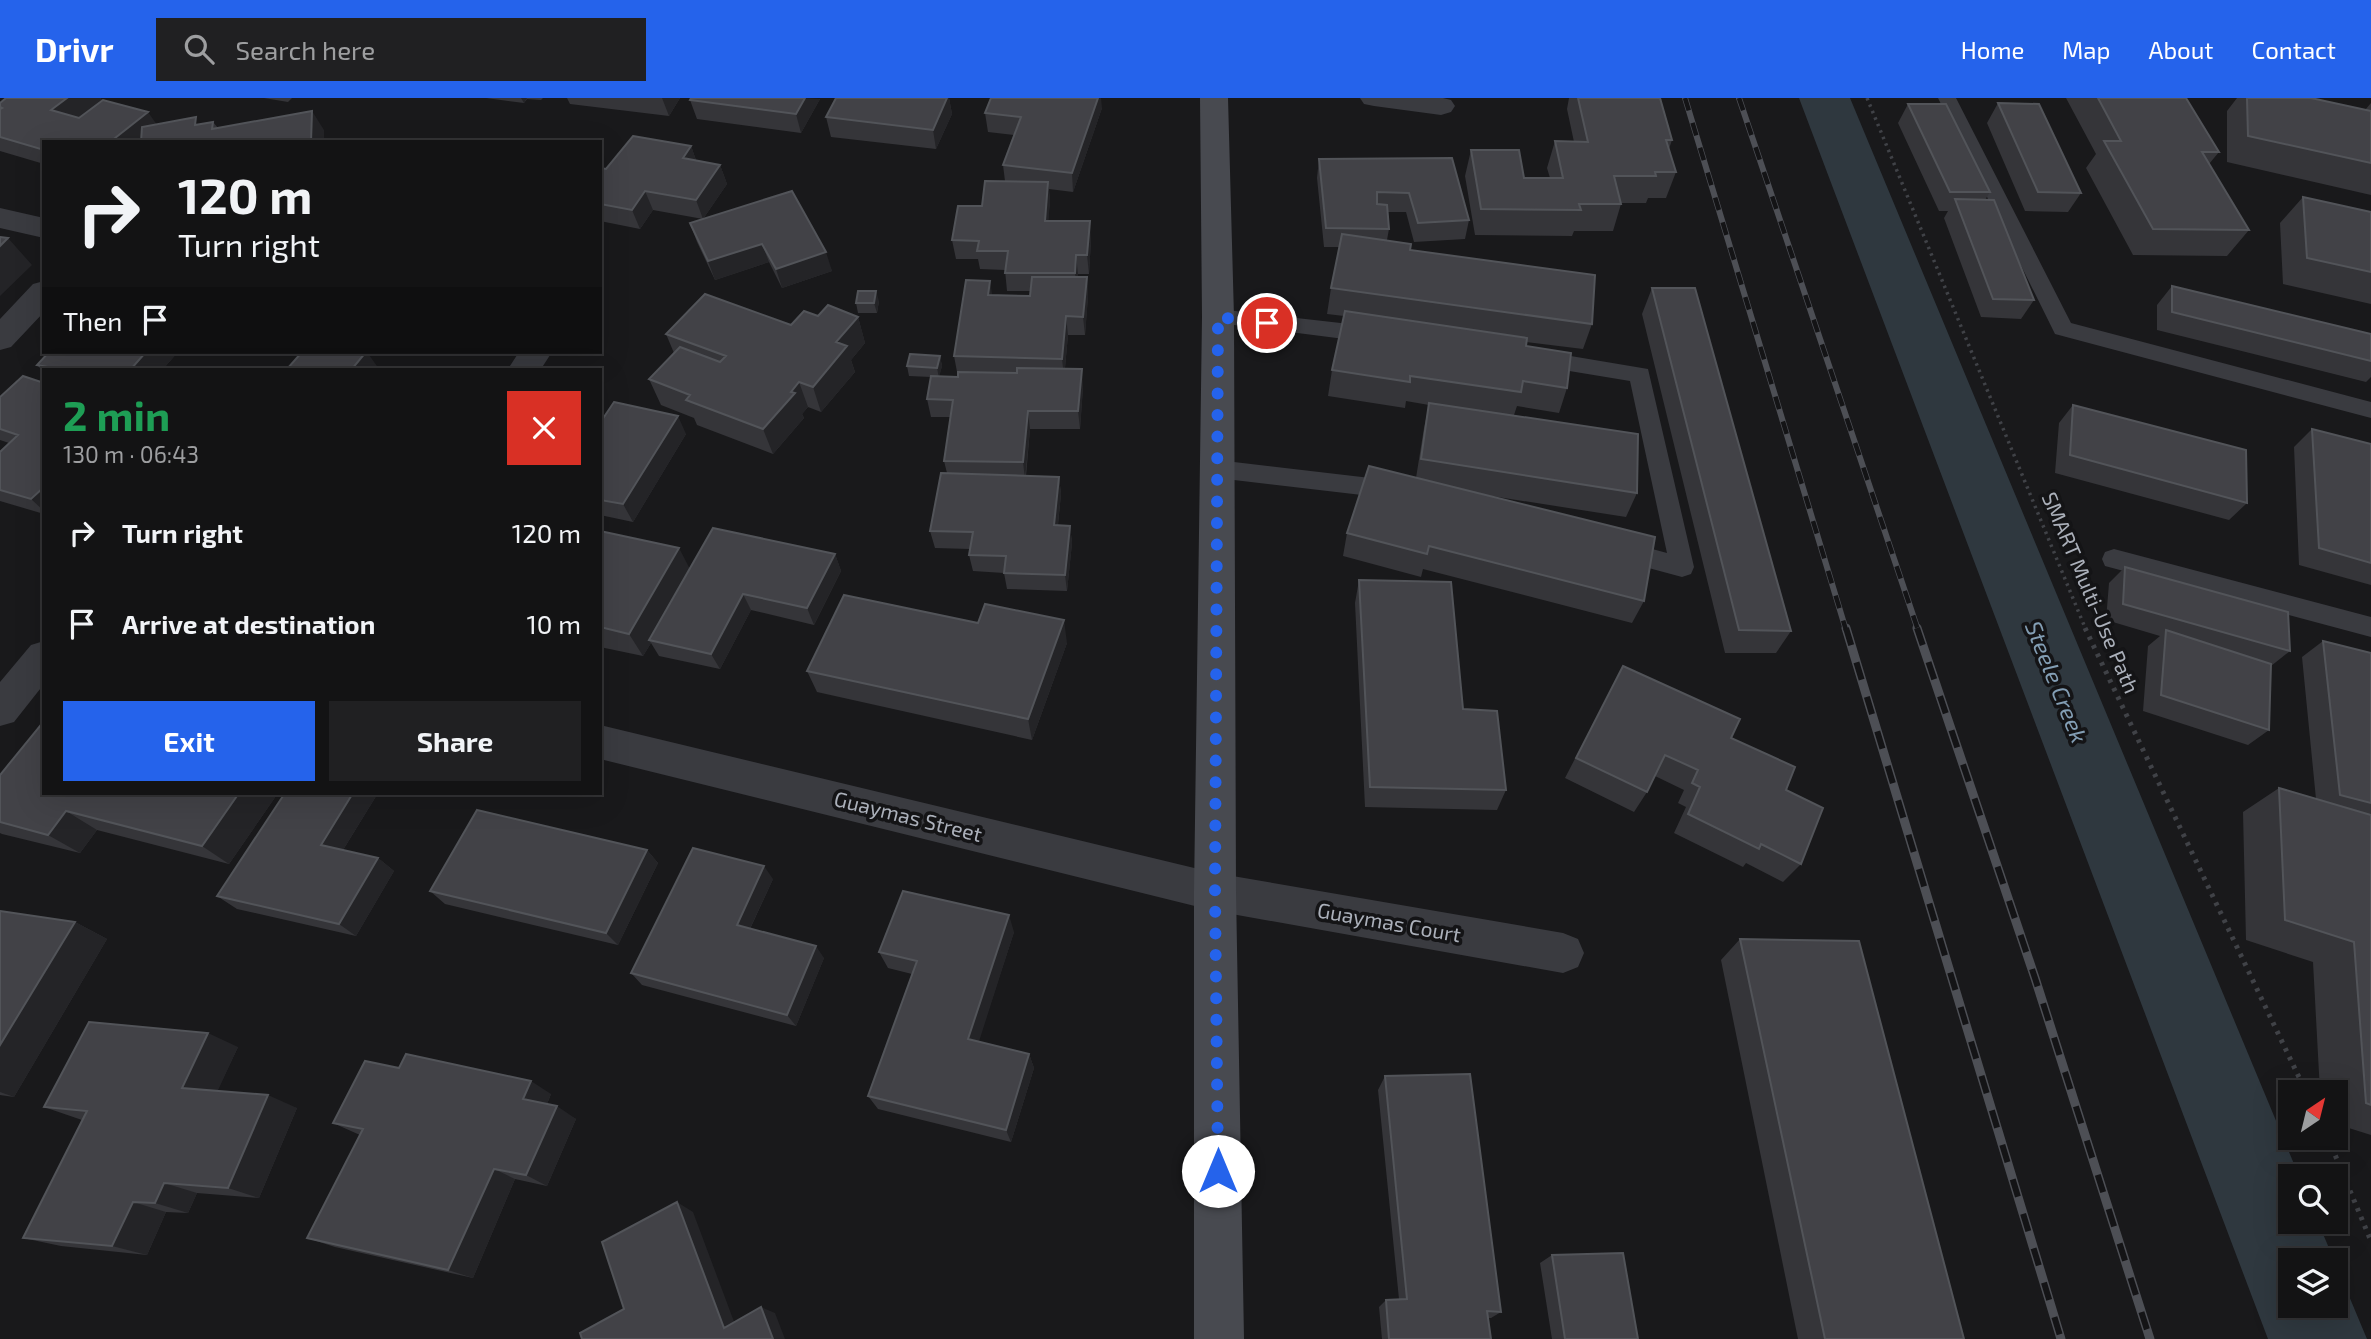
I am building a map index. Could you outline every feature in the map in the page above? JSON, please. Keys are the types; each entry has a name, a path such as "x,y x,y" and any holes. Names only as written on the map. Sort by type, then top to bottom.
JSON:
{"main road":[{"path":"1214,98 1218,317 1215,892 1220,1339"}],"street":[{"path":"1374,98 1441,106"},
{"path":"0,218 42,228"},
{"path":"0,339 42,294"},
{"path":"0,710 42,658"},
{"name":"Guaymas Street","path":"602,743 1215,892"},
{"name":"Guaymas Court","path":"1215,892 1563,953"}],"lane":[{"path":"1947,98 2063,329 2371,410"},
{"path":"1218,317 1402,338"},
{"path":"1507,354 1640,375 1682,567 1603,545"},
{"path":"1217,469 1391,489 1418,496"},
{"path":"2114,559 2371,627"}],"path":[{"name":"SMART Multi-Use Path","path":"1867,98 2090,640 2300,1080"},
{"path":"2333,1150 2371,1241"}],"water":[{"name":"Steele Creek","path":"1799,98 1850,98 2278,1126 2278,1150 2288,1150 2294,1164 2278,1164 2278,1234 2323,1234 2329,1248 2278,1248 2278,1318 2348,1318 2348,1294 2367,1339 2268,1339"}],"building":[{"path":"6,98 67,98 51,110 79,118 103,100 148,112 113,140 42,140 42,149 0,137 0,103"},
{"path":"805,98 796,114 690,100"},
{"path":"836,98 947,98 933,130 826,117"},
{"path":"991,98 1098,98 1072,173 1003,165 1021,117 985,113"},
{"path":"1578,98 1660,98 1672,140 1666,140 1676,172 1655,172 1656,176 1614,176 1621,204 1579,204 1581,210 1481,209 1471,150 1519,150 1524,178 1563,178 1555,141 1588,142"},
{"path":"2098,98 2186,98 2219,152 2202,152 2249,230 2153,229 2104,141 2121,141"},
{"path":"2247,98 2311,98 2371,111 2371,163 2248,136"},
{"path":"1998,103 2039,104 2081,193 2038,192"},
{"path":"1908,104 1946,104 1990,192 1950,192"},
{"path":"312,111 311,140 141,140 142,127 196,117 195,125 213,122 212,129"},
{"path":"633,136 691,146 683,158 720,165 696,200 645,191 632,210 602,204 602,168 606,169"},
{"path":"1452,158 1469,220 1418,223 1409,193 1377,192 1377,204 1387,205 1389,229 1326,228 1319,159"},
{"path":"985,181 1048,182 1045,221 1090,221 1087,255 1076,255 1075,273 1005,273 1008,251 977,251 979,241 952,240 958,206 982,206"},
{"path":"792,191 826,252 776,269 762,244 708,261 690,223"},
{"path":"2303,197 2371,212 2371,272 2307,258"},
{"path":"1955,199 1994,200 2034,300 1993,299"},
{"path":"1342,234 1411,244 1410,250 1595,275 1592,324 1331,288"},
{"path":"0,237 8,238 0,246"},
{"path":"1032,277 1087,277 1083,317 1066,316 1062,359 954,356 966,280 990,281 988,295 1030,296"},
{"path":"2172,286 2371,334 2371,361 2172,312"},
{"path":"1652,288 1695,288 1791,631 1739,630"},
{"path":"858,291 876,291 874,303 856,303"},
{"path":"705,294 791,325 804,311 818,316 828,305 858,317 836,342 847,346 813,387 799,382 791,392 795,393 763,429 686,400 690,395 649,379 680,347 720,362 726,356 666,334"},
{"path":"1345,311 1527,338 1526,346 1571,353 1567,388 1523,381 1521,392 1410,376 1410,382 1332,370"},
{"path":"47,354 144,354 132,368 54,368 37,365"},
{"path":"300,354 364,354 353,368 288,368"},
{"path":"910,354 940,356 937,368 907,366"},
{"path":"1017,368 1082,369 1078,411 1028,411 1023,462 944,461 953,400 927,399 931,376 958,377 958,372 1017,373"},
{"path":"23,376 42,382 42,489 31,499 0,490 0,452 18,435 0,429 0,397"},
{"path":"614,402 678,416 623,504 602,500 602,420"},
{"path":"1429,403 1638,434 1637,493 1421,459"},
{"path":"2073,405 2246,450 2247,503 2070,455"},
{"path":"2312,429 2371,444 2371,563 2319,548"},
{"path":"1369,466 1655,537 1644,601 1429,546 1427,554 1347,533"},
{"path":"941,473 1059,477 1054,525 1070,526 1065,575 1004,573 1006,556 969,555 973,532 930,531"},
{"path":"713,528 835,554 807,608 743,594 711,654 649,640"},
{"path":"602,531 679,548 629,634 602,627"},
{"path":"2125,567 2288,612 2290,651 2123,604"},
{"path":"1359,580 1451,582 1463,709 1497,711 1506,790 1370,787"},
{"path":"844,595 978,623 985,604 1064,620 1028,719 807,671"},
{"path":"2166,630 2271,664 2269,730 2161,695"},
{"path":"2323,641 2371,653 2371,803 2340,795"},
{"path":"1623,666 1740,719 1731,738 1795,767 1786,790 1823,808 1801,864 1761,844 1759,849 1688,814 1700,787 1692,783 1698,770 1665,755 1647,792 1576,758"},
{"path":"42,723 42,795 238,795 202,846 66,811 48,835 0,822 0,775"},
{"path":"2279,788 2371,815 2371,1105 2366,1103 2354,942 2285,920"},
{"path":"284,795 352,795 321,845 378,858 339,924 217,896"},
{"path":"477,810 647,850 606,933 430,891"},
{"path":"693,848 764,866 737,925 816,946 787,1015 631,973"},
{"path":"903,891 1009,915 968,1039 1029,1054 1006,1130 868,1096 917,961 879,952"},
{"path":"0,911 75,922 0,1045"},
{"path":"1740,939 1859,941 1964,1339 1825,1339"},
{"path":"89,1022 208,1033 182,1088 268,1095 228,1188 164,1183 155,1203 133,1202 112,1246 23,1238 87,1111 44,1107"},
{"path":"406,1054 531,1081 523,1099 557,1106 526,1175 494,1169 448,1270 307,1238 363,1129 333,1123 365,1061 399,1068"},
{"path":"1470,1074 1501,1312 1487,1311 1491,1339 1389,1339 1386,1300 1407,1299 1385,1076"},
{"path":"677,1202 724,1328 761,1307 773,1339 582,1339 580,1333 624,1309 602,1242"},
{"path":"1623,1253 1638,1339 1565,1339 1552,1255"}],"railway":[{"path":"1685,98 1846,630"},
{"path":"1739,98 1918,630"},
{"path":"1846,628 2061,1339"},
{"path":"1917,628 2035,978 2150,1339"}],"route":[{"path":"1218,1171 1215,892 1218,317 1267,323"}]}
